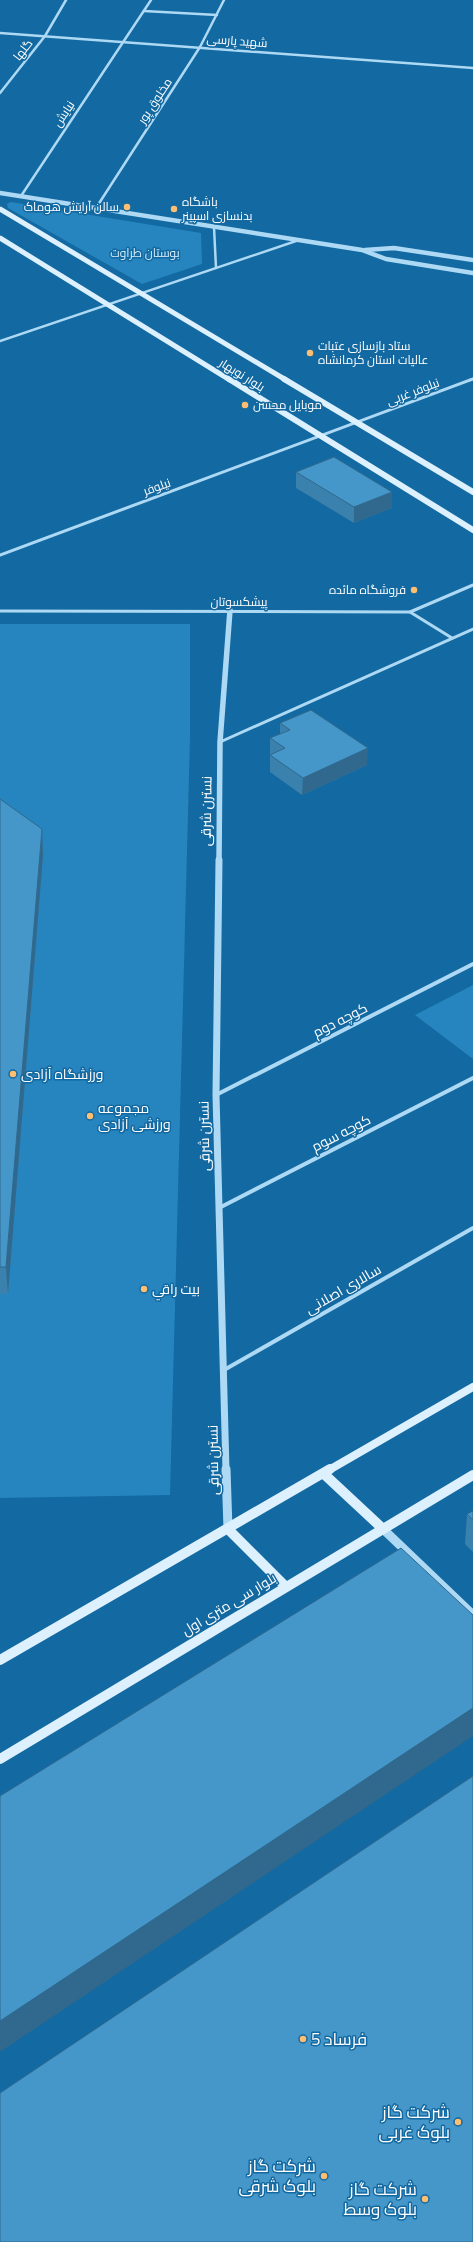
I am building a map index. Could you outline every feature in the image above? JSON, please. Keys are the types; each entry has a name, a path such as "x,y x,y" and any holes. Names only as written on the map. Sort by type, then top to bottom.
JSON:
{"main road":[{"name":"بلوار نوبهار","path":"0,209 473,492"},
{"name":"بلوار نوبهار","path":"0,238 473,530"},
{"path":"0,1660 473,1387"},
{"path":"324,1474 382,1529"},
{"name":"بلوار سی متری اول","path":"0,1759 285,1586 473,1475"},
{"path":"228,1529 285,1586"}],"street":[{"name":"گلها","path":"0,93 45,36 66,0"},
{"name":"نیایش","path":"21,196 150,0"},
{"name":"مخلوق پور","path":"96,208 200,47 224,0"},
{"path":"144,11 217,15"},
{"name":"شهید پارسی","path":"0,33 473,68"},
{"path":"0,193 362,250 386,259 473,273"},
{"path":"214,227 216,268"},
{"path":"0,340 142,294 299,240"},
{"path":"362,250 394,248 473,260"},
{"name":"نیلوفر غربی","path":"321,436 473,379"},
{"name":"نیلوفر","path":"0,555 321,436"},
{"name":"پیشکسوتان","path":"0,611 230,610 410,612 473,585"},
{"name":"نسترن شرقی","path":"228,1529 216,1095 220,742 230,610"},
{"path":"410,612 452,638"},
{"path":"220,742 473,629"},
{"name":"کوچه دوم","path":"216,1095 473,964"},
{"name":"کوچه سوم","path":"219,1208 473,1078"},
{"name":"سالاری اصلانی","path":"224,1370 473,1228"},
{"path":"382,1529 473,1615"}],"green space":[{"name":"بوستان طراوت","path":"11,202 201,233 202,264 142,284 8,208 7,204"},
{"name":"مجموعه ورزشی آزادی","path":"0,624 190,624 190,737 170,1495 0,1498"},
{"path":"473,985 473,1059 415,1015"}],"building":[{"path":"334,457 392,492 354,507 296,472"},
{"path":"311,710 368,748 303,778 270,755 285,748 270,738 290,730 280,723"},
{"name":"ورزشگاه آزادی","path":"0,799 42,829 6,1267 0,1267"},
{"path":"473,1511 473,1520 467,1514"},
{"path":"401,1548 473,1615 473,1708 0,2021 0,1796"},
{"path":"473,1776 473,2242 0,2242 0,2093"}],"place":[{"name":"سالن آرایش هوماک","path":"127,207"},
{"name":"باشگاه بدنسازی اسپینر","path":"174,209"},
{"name":"ستاد بازسازی عتبات عالیات استان کرمانشاه","path":"310,353"},
{"name":"موبایل محسن","path":"245,405"},
{"name":"فروشگاه مائده","path":"414,590"},
{"name":"ورزشگاه آزادی","path":"13,1074"},
{"name":"مجموعه ورزشی آزادی","path":"90,1116"},
{"name":"بيت راقي","path":"144,1289"},
{"name":"فرساد 5","path":"303,2039"},
{"name":"شرکت گاز بلوک غربی","path":"458,2122"},
{"name":"شرکت گاز بلوک شرقی","path":"324,2176"},
{"name":"شرکت گاز بلوک وسط","path":"425,2199"}]}
